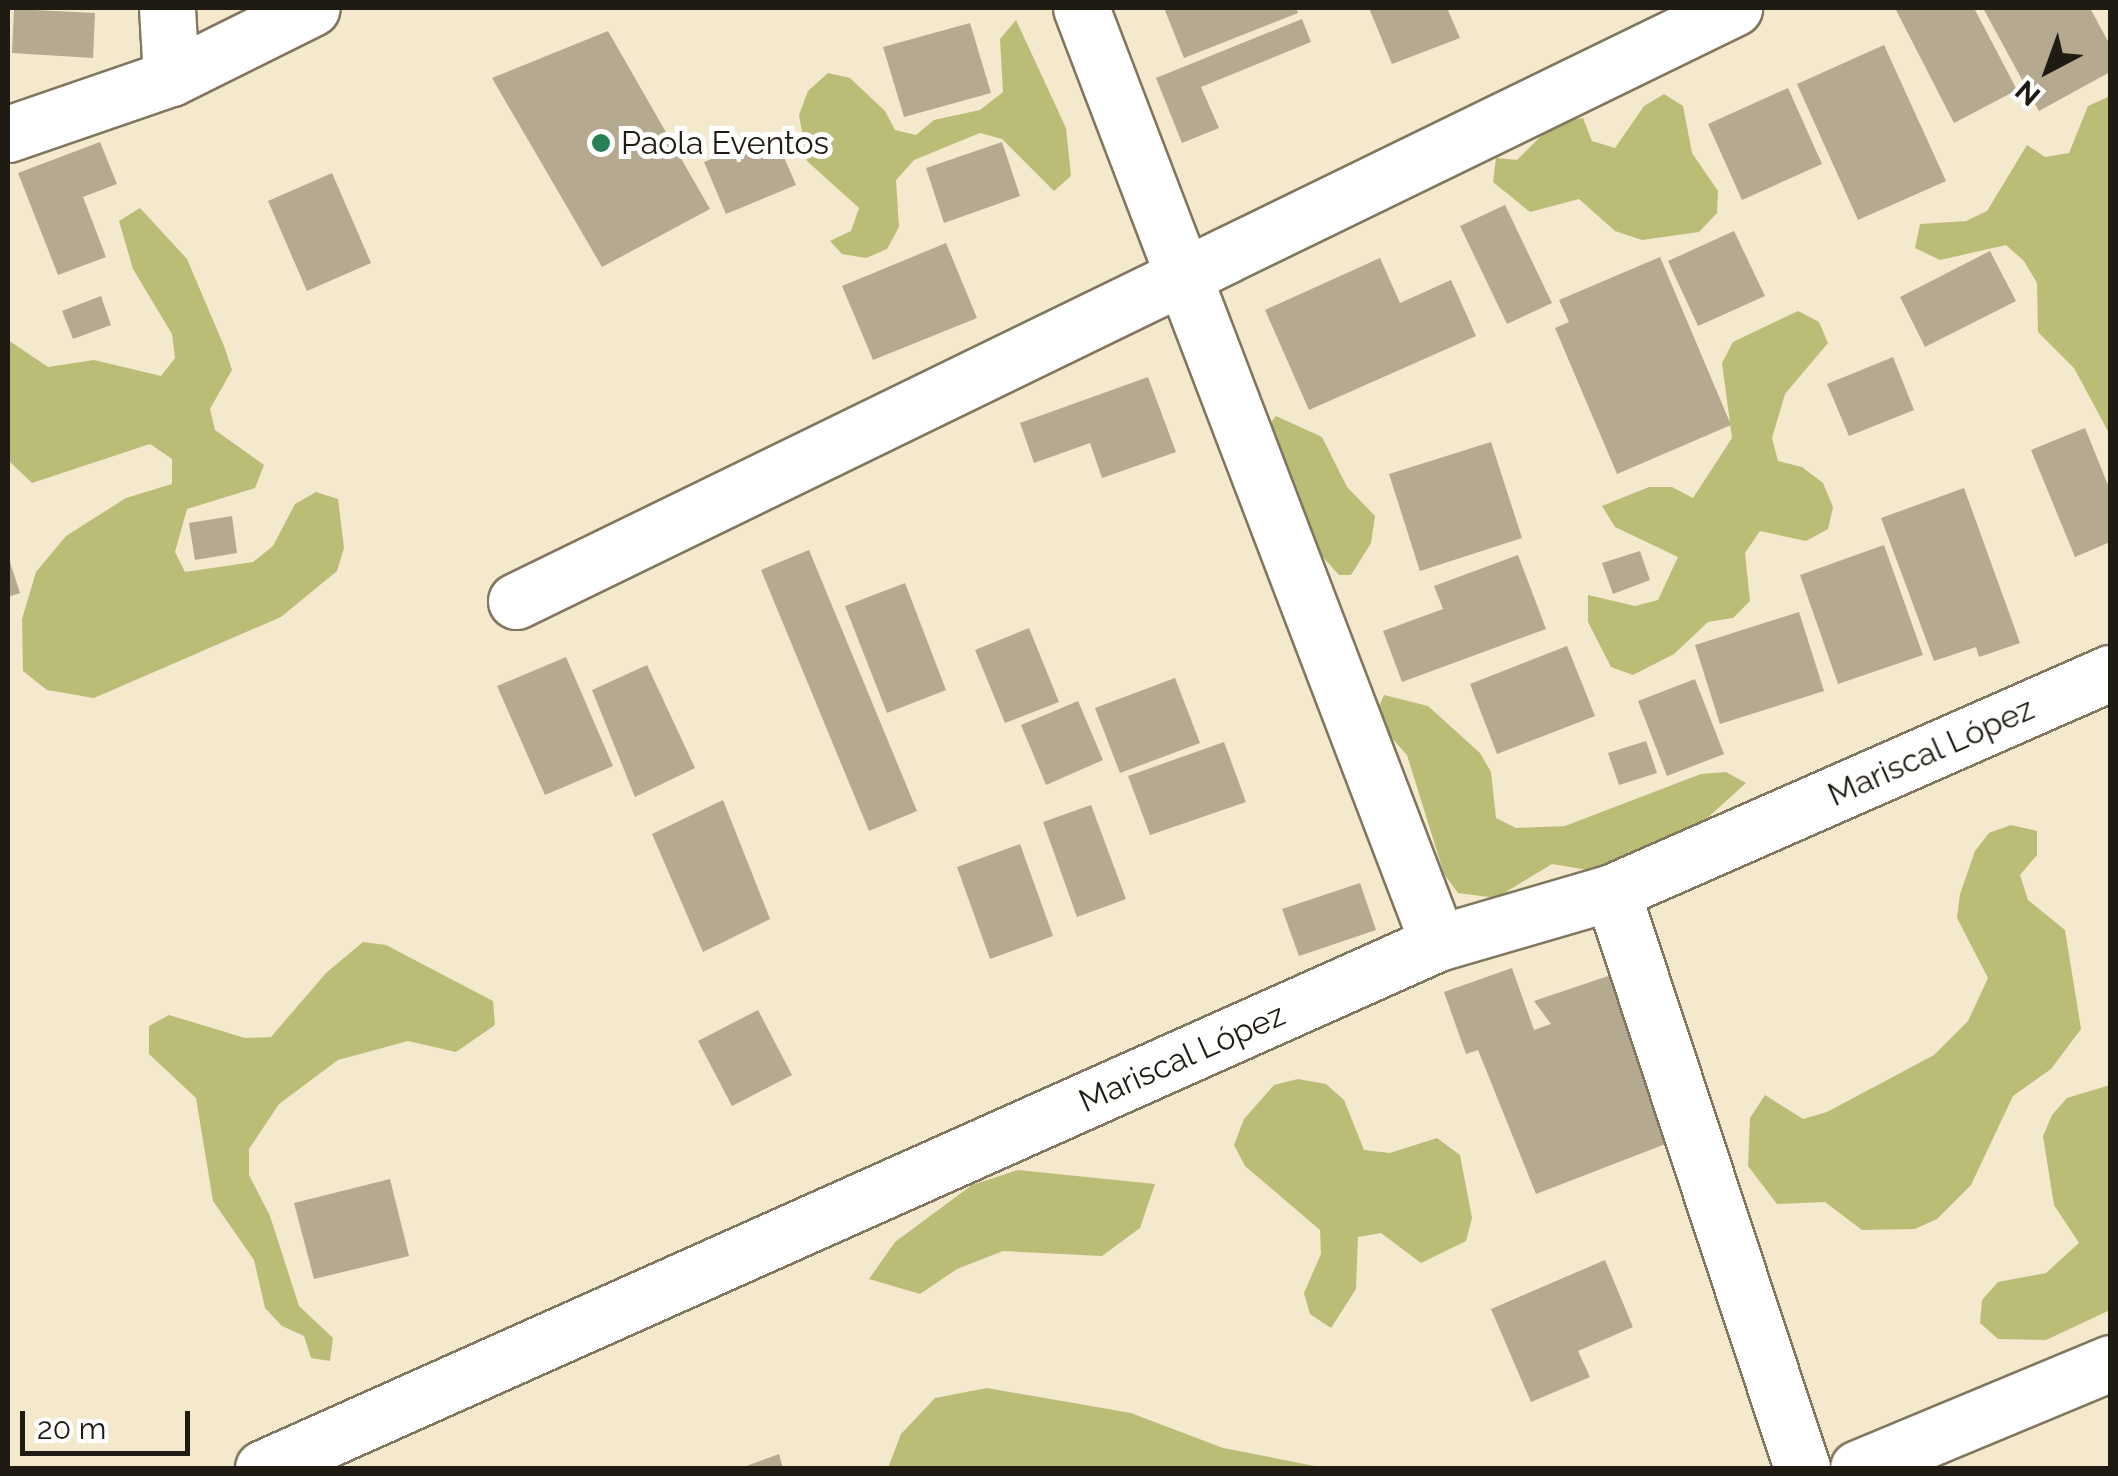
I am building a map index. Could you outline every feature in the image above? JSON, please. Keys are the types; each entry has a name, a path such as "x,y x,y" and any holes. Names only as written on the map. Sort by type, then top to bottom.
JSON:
{"street":[{"path":"167,8 171,78"},
{"path":"8,134 171,78 312,8"},
{"path":"1081,8 1189,278 1438,943"},
{"path":"516,601 1189,278 1734,8"},
{"name":"Mariscal López","path":"263,1468 1438,943 1612,892 2110,673"},
{"path":"1612,892 1802,1468"},
{"path":"1858,1468 2110,1362"}],"green space":[{"path":"1016,20 1066,128 1071,176 1054,191 1002,139 980,133 914,160 896,180 899,227 887,249 866,258 842,254 830,241 851,231 859,208 807,161 799,115 808,91 828,73 850,78 885,111 895,130 916,135 934,120 980,110 1003,92 1000,39"},
{"path":"1664,94 1683,106 1692,153 1718,191 1717,213 1699,232 1642,240 1615,231 1579,199 1530,212 1493,182 1496,158 1517,160 1555,122 1583,118 1592,141 1615,148 1644,106"},
{"path":"2110,96 2110,435 2074,368 2038,332 2037,283 2024,261 2006,245 1940,260 1915,248 1920,224 1966,221 1987,211 2027,145 2045,157 2069,153 2088,106"},
{"path":"140,208 187,259 224,346 232,370 210,409 215,430 264,465 255,488 187,509 175,552 185,572 253,562 273,546 295,504 316,492 338,499 344,548 337,571 281,617 94,698 47,690 23,671 22,619 36,572 66,536 126,498 172,484 172,459 150,444 32,483 8,460 8,340 48,367 94,360 161,376 175,358 172,334 133,269 119,221"},
{"path":"1798,311 1819,322 1828,343 1785,394 1772,438 1778,461 1802,467 1823,483 1833,507 1828,529 1806,541 1760,531 1745,553 1750,601 1733,618 1708,622 1674,654 1633,675 1611,667 1588,622 1588,595 1635,606 1658,600 1678,557 1615,527 1602,506 1649,487 1672,487 1693,498 1732,438 1722,363 1733,342"},
{"path":"1276,416 1322,437 1347,487 1375,516 1371,543 1351,575 1339,575 1304,536 1295,488 1274,459 1269,425"},
{"path":"1384,695 1428,706 1480,753 1491,772 1496,818 1516,828 1565,826 1701,774 1726,772 1746,783 1694,830 1600,872 1552,864 1496,898 1458,893 1444,874 1407,755 1374,718"},
{"path":"2011,825 2037,831 2037,855 2020,875 2028,900 2065,930 2081,1029 2051,1069 2013,1096 1971,1185 1937,1219 1915,1229 1862,1230 1825,1202 1777,1204 1748,1166 1750,1118 1765,1095 1803,1119 1827,1112 1934,1055 1968,1021 1988,978 1957,918 1960,894 1975,851 1989,833"},
{"path":"363,942 386,945 493,1001 495,1025 456,1052 408,1041 338,1060 279,1104 249,1149 249,1175 270,1216 299,1306 333,1338 330,1361 311,1358 304,1336 282,1326 265,1308 254,1260 213,1201 196,1098 149,1054 149,1026 169,1015 245,1038 271,1037 326,973"},
{"path":"1298,1079 1326,1084 1344,1100 1364,1150 1390,1153 1437,1138 1460,1155 1472,1218 1466,1241 1421,1263 1381,1233 1358,1237 1356,1289 1331,1328 1310,1314 1304,1293 1321,1254 1320,1230 1245,1166 1234,1145 1244,1119 1274,1085"},
{"path":"2110,1085 2110,1310 2046,1340 1998,1339 1980,1323 1982,1300 1998,1282 2046,1273 2079,1243 2054,1205 2043,1136 2052,1115 2067,1098"},
{"path":"1018,1170 1155,1184 1140,1228 1102,1256 1003,1251 957,1269 920,1294 869,1279 895,1242 972,1185"},
{"path":"987,1388 1131,1413 1223,1448 1325,1468 888,1468 901,1434 935,1398"}],"building":[{"path":"1164,8 1296,8 1298,13 1184,58"},
{"path":"1369,8 1447,8 1460,38 1392,64"},
{"path":"1974,8 2017,90 1954,123 1896,10"},
{"path":"1983,8 2090,8 2110,45 2110,72 2039,111"},
{"path":"14,9 95,13 93,58 12,53"},
{"path":"1302,19 1311,42 1201,87 1219,128 1182,143 1156,78"},
{"path":"970,23 991,93 904,117 883,47"},
{"name":"Paola Eventos","path":"608,31 710,209 602,267 492,78"},
{"path":"1884,45 1946,181 1858,220 1797,84"},
{"path":"1788,88 1822,164 1742,200 1708,124"},
{"path":"774,134 796,185 726,214 704,162"},
{"path":"100,142 117,184 83,197 106,257 58,275 18,173"},
{"path":"1002,142 1020,196 944,223 926,168"},
{"path":"332,173 371,263 307,291 268,201"},
{"path":"1505,205 1552,303 1507,324 1460,226"},
{"path":"1734,231 1765,296 1698,326 1668,261"},
{"path":"946,243 977,318 873,360 842,286"},
{"path":"1990,251 2016,301 1925,347 1900,297"},
{"path":"1660,257 1731,425 1617,474 1555,328 1569,322 1559,300"},
{"path":"1380,258 1400,303 1451,280 1476,336 1309,410 1265,310"},
{"path":"101,296 111,325 73,339 62,311"},
{"path":"1893,357 1914,410 1849,436 1827,384"},
{"path":"1148,377 1176,452 1102,478 1090,443 1034,463 1020,423"},
{"path":"2085,428 2110,490 2110,542 2075,557 2031,450"},
{"path":"1491,442 1522,538 1420,571 1389,474"},
{"path":"1964,488 2020,643 1979,657 1976,647 1934,661 1881,518"},
{"path":"232,516 237,553 195,560 189,523"},
{"path":"1884,545 1923,655 1838,684 1800,575"},
{"path":"809,550 917,811 869,831 761,570"},
{"path":"1640,551 1650,580 1613,594 1602,563"},
{"path":"1518,555 1546,629 1402,682 1383,631 1443,609 1434,586"},
{"path":"8,556 20,593 8,597"},
{"path":"905,583 946,690 887,713 845,606"},
{"path":"1799,612 1824,691 1720,724 1695,645"},
{"path":"1029,628 1059,702 1005,723 975,650"},
{"path":"1567,646 1595,716 1497,754 1470,684"},
{"path":"566,657 613,766 545,795 497,686"},
{"path":"647,665 695,768 635,797 592,690"},
{"path":"1175,678 1200,743 1120,773 1095,708"},
{"path":"1695,679 1724,754 1667,776 1638,701"},
{"path":"1078,701 1103,760 1046,785 1021,725"},
{"path":"1646,741 1657,773 1619,785 1608,753"},
{"path":"1224,742 1246,802 1150,835 1128,776"},
{"path":"723,800 770,919 703,952 652,834"},
{"path":"1091,805 1126,899 1077,917 1043,822"},
{"path":"1020,844 1053,936 990,959 957,867"},
{"path":"1360,883 1376,930 1299,956 1282,909"},
{"path":"1512,968 1534,1030 1551,1024 1534,1001 1626,970 1676,1140 1536,1194 1478,1050 1466,1054 1444,992"},
{"path":"758,1010 792,1075 732,1106 698,1041"},
{"path":"390,1179 409,1256 314,1279 294,1203"},
{"path":"1605,1260 1633,1327 1578,1351 1590,1377 1531,1402 1491,1309"},
{"path":"779,1454 783,1468 741,1468"}],"place":[{"name":"Paola Eventos","path":"601,143"}]}
